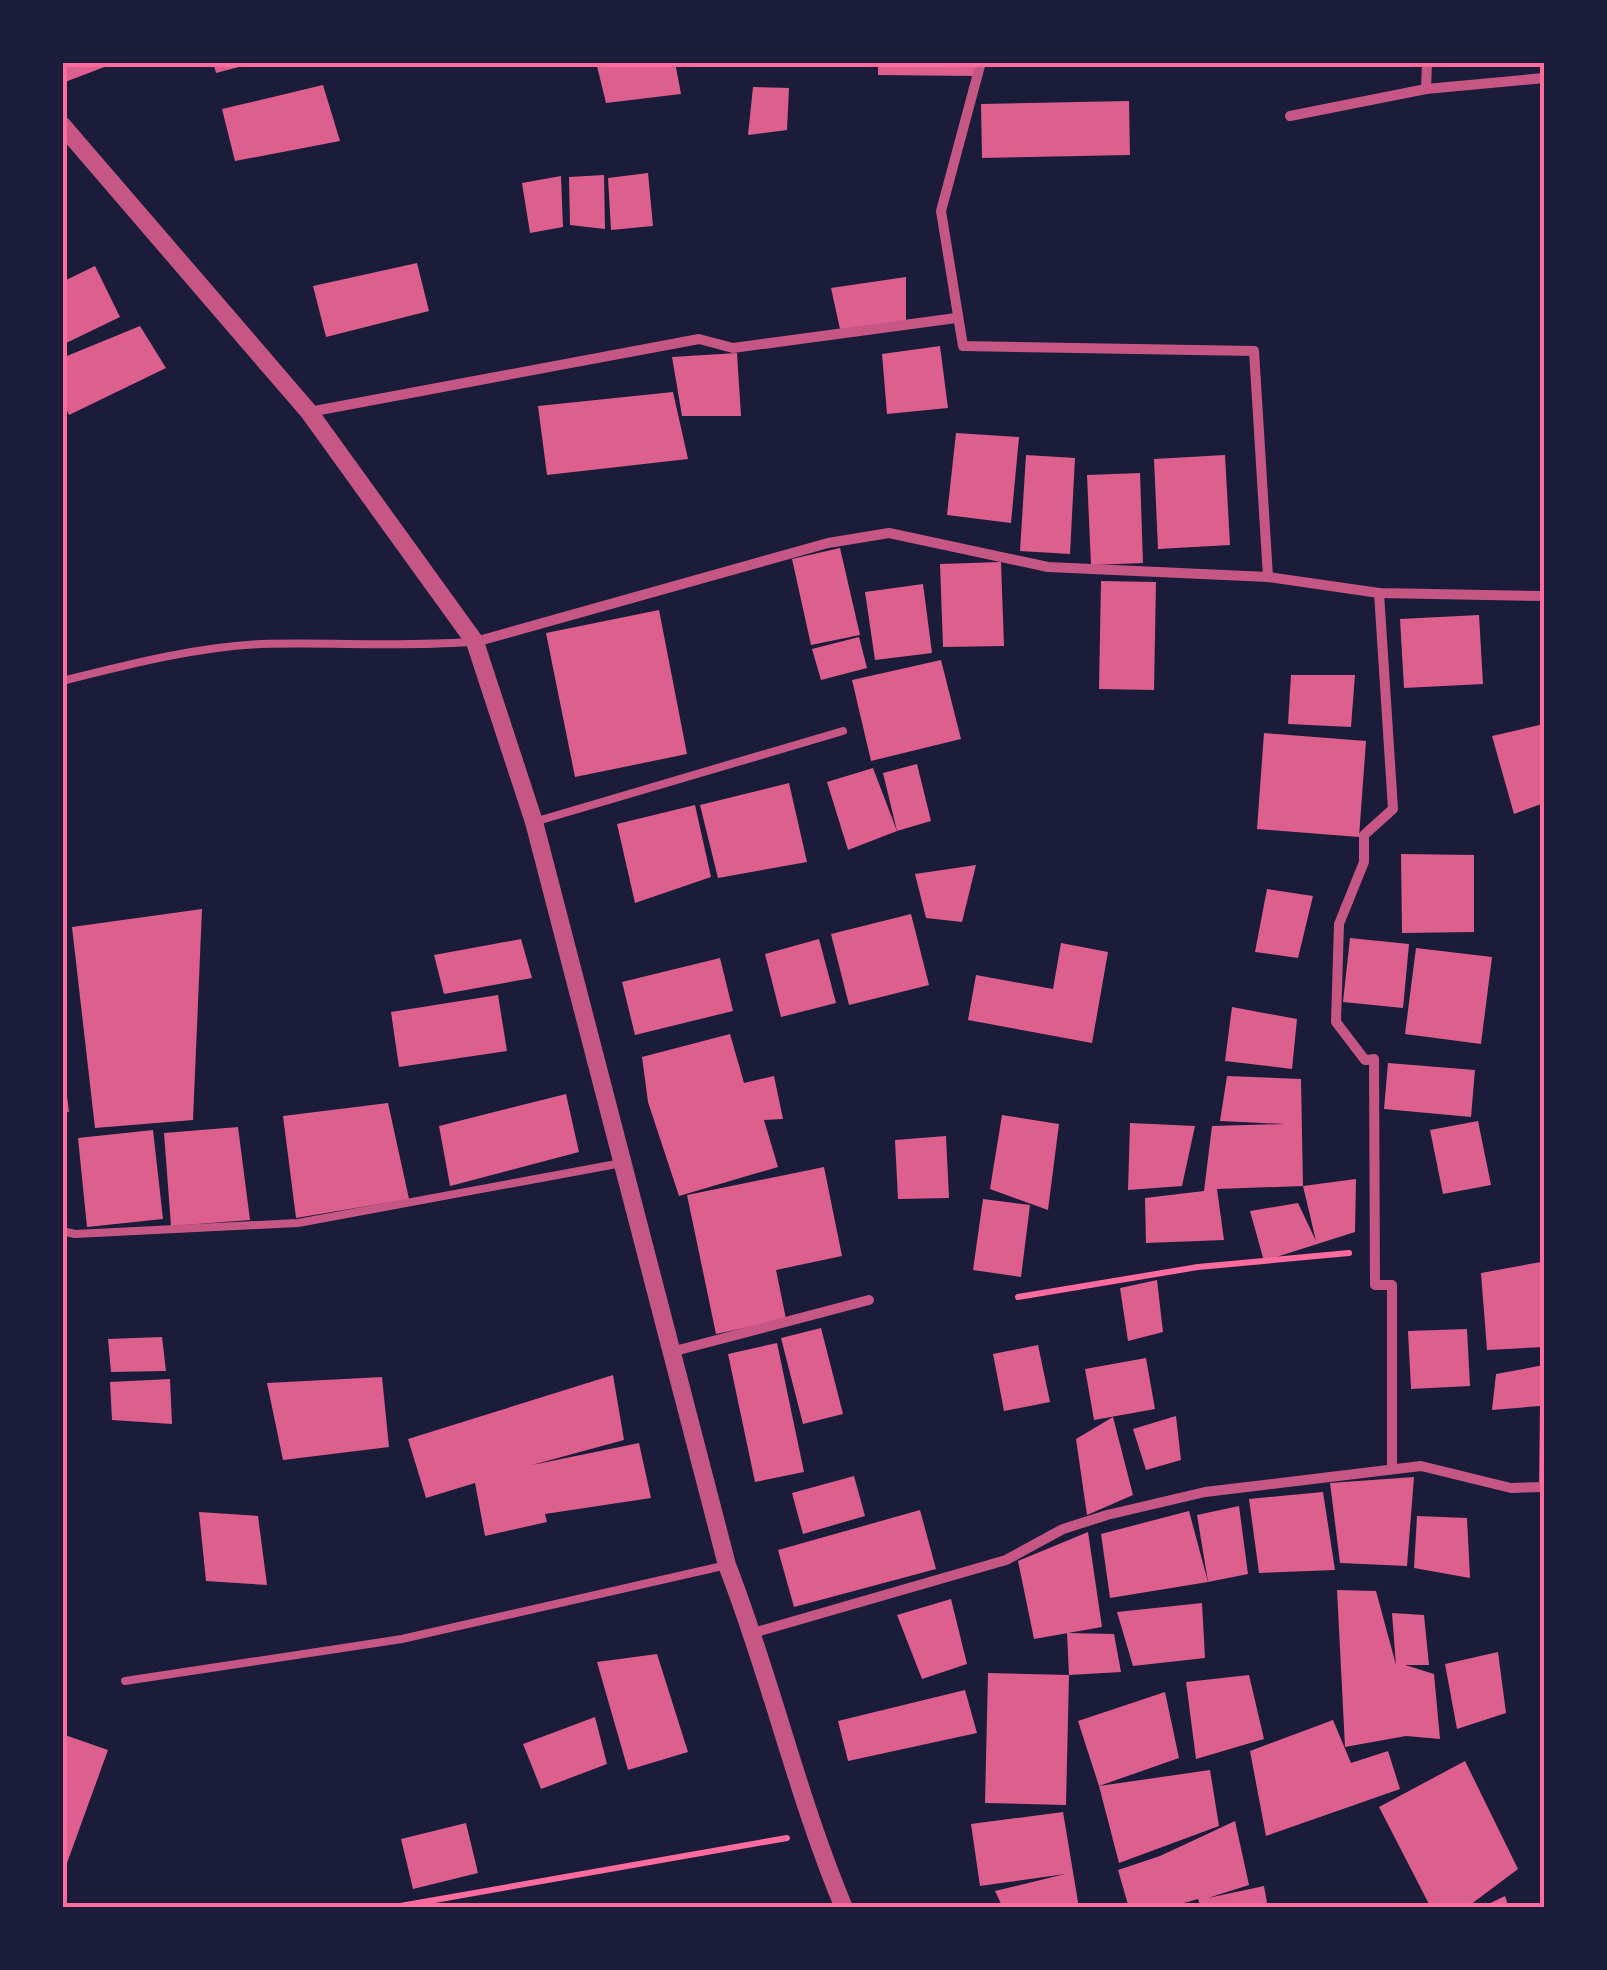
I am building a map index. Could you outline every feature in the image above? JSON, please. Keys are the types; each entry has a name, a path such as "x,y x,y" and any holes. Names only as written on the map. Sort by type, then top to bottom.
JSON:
{"street":[{"path":"982,62 940,210 963,346 1254,351 1268,576"},
{"path":"1426,89 1427,62"},
{"path":"1290,116 1426,89 1544,78"},
{"path":"62,125 309,412 474,642 534,822 626,1162 728,1566 754,1633 813,1833 844,1908"},
{"path":"309,412 699,339 733,348 956,318"},
{"path":"474,642 828,543 889,533 1048,567 1268,576 1379,593 1544,596"},
{"path":"1379,593 1393,809 1364,836 1364,862 1339,924 1336,1022 1365,1060 1374,1059 1375,1285 1392,1285 1392,1468"},
{"path":"671,1352 870,1300"},
{"path":"754,1633 1006,1560 1062,1529 1205,1492 1420,1466 1511,1488 1544,1487"}],"lane":[{"path":"62,681 151,661 257,644 405,646 474,642"},
{"path":"534,822 843,731"},
{"path":"62,1230 75,1234 298,1222 626,1162"},
{"path":"124,1682 402,1640 728,1566"}],"path":[{"path":"1018,1297 1198,1267 1374,1250"},
{"path":"389,1908 813,1833"}],"building":[{"path":"62,62 115,62 115,63 65,82"},
{"path":"213,62 250,62 250,64 216,73"},
{"path":"596,62 675,62 681,94 606,103"},
{"path":"878,62 976,62 976,76 878,75"},
{"path":"323,85 340,141 235,161 222,109"},
{"path":"753,87 789,88 787,130 748,135"},
{"path":"1129,101 1130,155 982,158 981,104"},
{"path":"648,173 653,226 611,230 608,178"},
{"path":"604,175 605,229 570,225 569,177"},
{"path":"561,176 563,227 530,233 522,183"},
{"path":"417,263 429,311 326,337 313,286"},
{"path":"95,266 120,317 62,345 62,282"},
{"path":"906,277 906,323 840,329 831,288"},
{"path":"140,326 166,368 69,415 62,399 62,358"},
{"path":"940,346 948,408 887,414 882,354"},
{"path":"737,353 741,416 682,416 672,357"},
{"path":"673,392 688,459 547,475 538,406"},
{"path":"956,433 1019,437 1011,523 947,515"},
{"path":"1026,455 1075,458 1070,554 1020,551"},
{"path":"1225,455 1230,545 1158,549 1154,459"},
{"path":"1140,473 1143,563 1091,565 1087,475"},
{"path":"840,548 860,635 811,645 792,559"},
{"path":"1001,562 1004,646 943,647 940,564"},
{"path":"1101,581 1156,582 1154,690 1099,689"},
{"path":"923,584 932,653 875,660 865,592"},
{"path":"659,610 687,754 575,777 546,633"},
{"path":"1479,615 1483,684 1404,688 1400,619"},
{"path":"859,637 867,668 821,680 812,649"},
{"path":"941,660 961,739 871,761 852,680"},
{"path":"1291,675 1355,675 1351,727 1288,724"},
{"path":"1544,724 1544,803 1514,814 1492,736"},
{"path":"1264,733 1366,741 1359,837 1257,829"},
{"path":"917,764 931,821 897,831 883,773"},
{"path":"873,768 897,831 848,850 827,782"},
{"path":"789,783 807,862 718,878 700,805"},
{"path":"695,805 711,877 635,903 617,824"},
{"path":"1401,854 1474,855 1474,932 1402,933"},
{"path":"976,865 962,922 926,918 915,874"},
{"path":"1267,889 1313,896 1298,958 1255,952"},
{"path":"202,909 193,1120 95,1128 72,927"},
{"path":"911,914 929,985 849,1005 831,934"},
{"path":"1350,938 1409,944 1403,1008 1343,1002"},
{"path":"521,939 532,978 444,994 434,955"},
{"path":"819,939 836,1003 781,1017 765,954"},
{"path":"1061,943 1108,952 1092,1043 968,1020 976,975 1053,989"},
{"path":"1416,948 1492,957 1481,1044 1405,1034"},
{"path":"720,958 733,1011 635,1035 622,982"},
{"path":"498,995 507,1051 399,1067 391,1012"},
{"path":"1232,1007 1297,1019 1292,1069 1225,1061"},
{"path":"730,1034 744,1083 774,1076 783,1119 764,1120 778,1167 679,1196 648,1102 642,1057"},
{"path":"1388,1063 1475,1070 1471,1117 1384,1109"},
{"path":"1227,1076 1301,1079 1303,1186 1217,1189 1224,1240 1146,1243 1145,1198 1204,1191 1212,1126 1285,1124 1220,1121"},
{"path":"65,1080 69,1112 62,1111"},
{"path":"566,1094 579,1152 450,1186 439,1126"},
{"path":"388,1103 409,1199 296,1218 283,1116"},
{"path":"1002,1115 1059,1124 1048,1210 990,1189"},
{"path":"1478,1121 1491,1185 1443,1194 1430,1130"},
{"path":"1130,1123 1195,1126 1182,1186 1128,1190"},
{"path":"238,1127 250,1220 171,1226 164,1133"},
{"path":"153,1130 163,1219 87,1227 78,1138"},
{"path":"946,1136 949,1198 898,1199 895,1140"},
{"path":"824,1167 842,1256 776,1270 786,1319 716,1334 687,1195"},
{"path":"1356,1179 1355,1232 1264,1261 1250,1211 1298,1203 1316,1241 1303,1186"},
{"path":"983,1199 1030,1205 1021,1277 973,1270"},
{"path":"1541,1262 1544,1347 1487,1350 1481,1273"},
{"path":"1157,1280 1163,1332 1128,1341 1120,1288"},
{"path":"821,1328 843,1414 803,1424 781,1338"},
{"path":"1467,1329 1470,1386 1411,1389 1408,1331"},
{"path":"162,1337 166,1371 111,1372 108,1339"},
{"path":"777,1343 804,1472 755,1482 728,1354"},
{"path":"1038,1345 1050,1402 1004,1411 993,1354"},
{"path":"1146,1358 1155,1409 1094,1420 1085,1369"},
{"path":"1544,1365 1544,1485 1539,1486 1540,1406 1492,1410 1496,1374"},
{"path":"613,1375 624,1440 532,1465 639,1443 651,1498 545,1514 547,1522 485,1536 475,1483 426,1498 408,1439"},
{"path":"382,1377 389,1447 283,1460 267,1383"},
{"path":"170,1379 172,1424 112,1420 110,1382"},
{"path":"1176,1416 1181,1460 1146,1470 1133,1429"},
{"path":"1113,1417 1133,1495 1087,1515 1076,1439"},
{"path":"854,1476 865,1516 803,1534 792,1493"},
{"path":"1414,1477 1407,1566 1340,1563 1330,1483"},
{"path":"1323,1492 1335,1570 1259,1573 1249,1499"},
{"path":"1239,1506 1248,1574 1208,1582 1197,1515"},
{"path":"920,1510 936,1569 794,1607 778,1550"},
{"path":"1189,1511 1208,1582 1110,1598 1101,1534"},
{"path":"199,1512 258,1516 267,1585 206,1581"},
{"path":"1417,1516 1467,1518 1470,1578 1414,1568"},
{"path":"1088,1532 1102,1627 1034,1639 1018,1561"},
{"path":"1337,1590 1376,1591 1396,1665 1392,1613 1424,1615 1429,1665 1405,1665 1434,1674 1440,1739 1406,1736 1345,1747"},
{"path":"951,1599 967,1664 922,1679 897,1615"},
{"path":"1202,1603 1205,1658 1133,1666 1117,1612"},
{"path":"1067,1633 1114,1634 1121,1672 1069,1675"},
{"path":"1498,1652 1506,1713 1457,1729 1445,1664"},
{"path":"657,1654 688,1752 628,1770 597,1662"},
{"path":"988,1673 1069,1675 1066,1805 985,1803"},
{"path":"1249,1675 1264,1739 1196,1759 1186,1682"},
{"path":"965,1690 977,1733 848,1761 838,1721"},
{"path":"1165,1692 1179,1758 1099,1786 1078,1721"},
{"path":"595,1717 607,1764 541,1789 523,1744"},
{"path":"1333,1720 1351,1763 1388,1751 1400,1789 1266,1836 1250,1751"},
{"path":"62,1734 108,1750 63,1874 62,1874"},
{"path":"1465,1761 1518,1869 1466,1908 1431,1908 1379,1807"},
{"path":"1210,1770 1219,1826 1119,1863 1099,1786"},
{"path":"1063,1812 1079,1908 1003,1908 995,1891 1065,1874 980,1886 971,1824"},
{"path":"1235,1821 1249,1885 1208,1898 1264,1886 1268,1908 1201,1908 1198,1899 1166,1908 1129,1908 1118,1870 1160,1856"},
{"path":"466,1823 478,1873 413,1889 401,1839"},
{"path":"1505,1896 1509,1908 1480,1908"}]}
